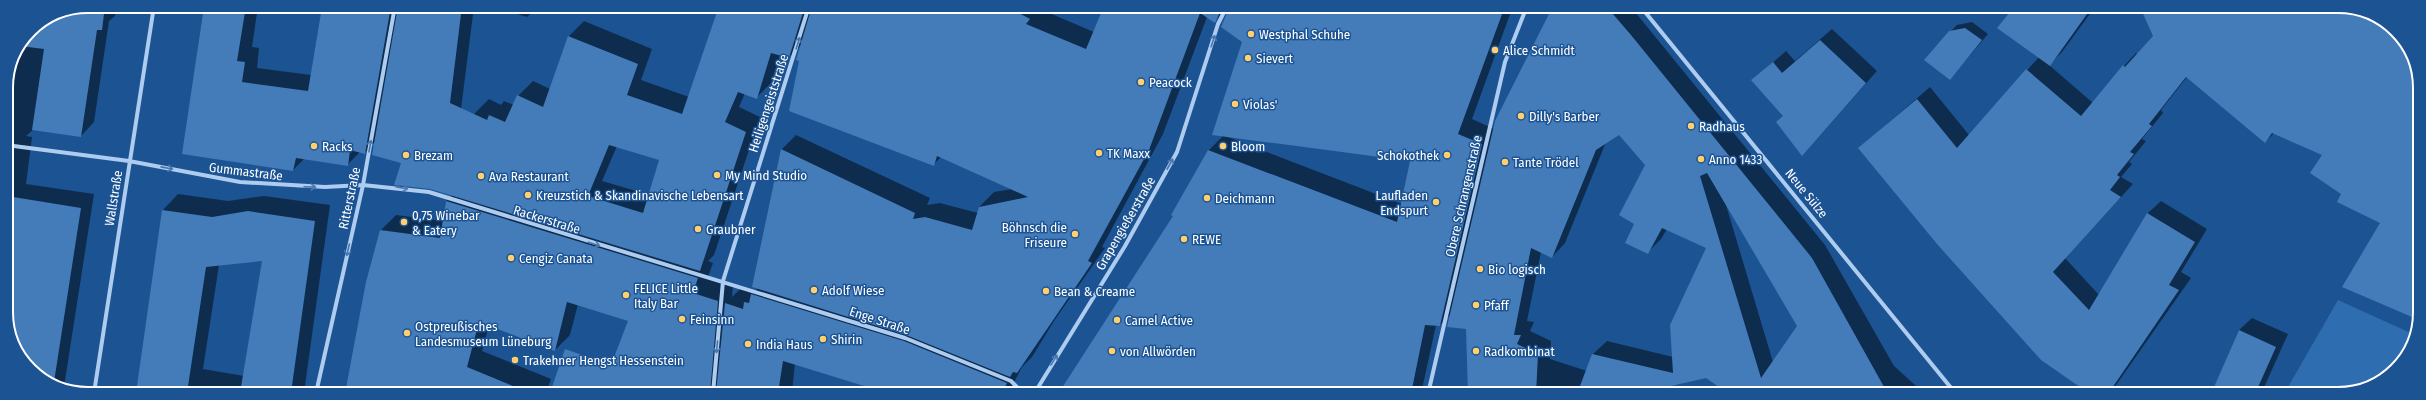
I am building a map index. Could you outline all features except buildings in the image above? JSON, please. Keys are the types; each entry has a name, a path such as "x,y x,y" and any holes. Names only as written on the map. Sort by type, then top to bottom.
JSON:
{"street":[{"name":"Wallstraße","path":"95,387 153,13"},
{"name":"Ritterstraße","path":"317,387 363,185 394,13"},
{"name":"Heiligengeiststraße","path":"714,387 723,281 807,13"},
{"name":"Grapengießerstraße","path":"1038,387 1125,246 1177,152 1218,24 1224,13"},
{"name":"Obere Schrangenstraße","path":"1430,387 1505,62 1524,13"},
{"name":"Neue Sülze","path":"1647,13 1950,387"},
{"name":"Gummastraße","path":"13,146 129,160 240,182 325,187 363,185"},
{"name":"Rackerstraße","path":"363,185 429,192 671,268 723,281"},
{"name":"Enge Straße","path":"723,281 905,338 1011,381 1017,387"}],"shaded area":[{"path":"2338,300 2410,333 2403,350 2394,362 2380,374 2367,381 2353,386 2288,387"}],"place":[{"name":"Westphal Schuhe","path":"1251,34"},
{"name":"Alice Schmidt","path":"1495,50"},
{"name":"Sievert","path":"1248,58"},
{"name":"Peacock","path":"1141,82"},
{"name":"Violas'","path":"1235,104"},
{"name":"Dilly's Barber","path":"1521,116"},
{"name":"Radhaus","path":"1691,126"},
{"name":"Racks","path":"314,146"},
{"name":"Bloom","path":"1223,146"},
{"name":"TK Maxx","path":"1099,153"},
{"name":"Brezam","path":"406,155"},
{"name":"Schokothek","path":"1447,155"},
{"name":"Anno 1433","path":"1701,159"},
{"name":"Tante Trödel","path":"1505,162"},
{"name":"My Mind Studio","path":"717,175"},
{"name":"Ava Restaurant","path":"481,176"},
{"name":"Kreuzstich & Skandinavische Lebensart","path":"528,195"},
{"name":"Deichmann","path":"1207,198"},
{"name":"Laufladen Endspurt","path":"1436,202"},
{"name":"0,75 Winebar & Eatery","path":"404,222"},
{"name":"Graubner","path":"698,229"},
{"name":"Böhnsch die Friseure","path":"1075,234"},
{"name":"REWE","path":"1184,239"},
{"name":"Cengiz Canata","path":"511,258"},
{"name":"Bio logisch","path":"1480,269"},
{"name":"Adolf Wiese","path":"814,290"},
{"name":"Bean & Creame","path":"1046,291"},
{"name":"FELICE Little Italy Bar","path":"626,295"},
{"name":"Pfaff","path":"1476,305"},
{"name":"Feinsinn","path":"682,319"},
{"name":"Camel Active","path":"1117,320"},
{"name":"Ostpreußisches Landesmuseum Lüneburg","path":"407,333"},
{"name":"Shirin","path":"823,339"},
{"name":"India Haus","path":"748,344"},
{"name":"von Allwörden","path":"1112,351"},
{"name":"Radkombinat","path":"1476,351"},
{"name":"Trakehner Hengst Hessenstein","path":"515,360"}]}
